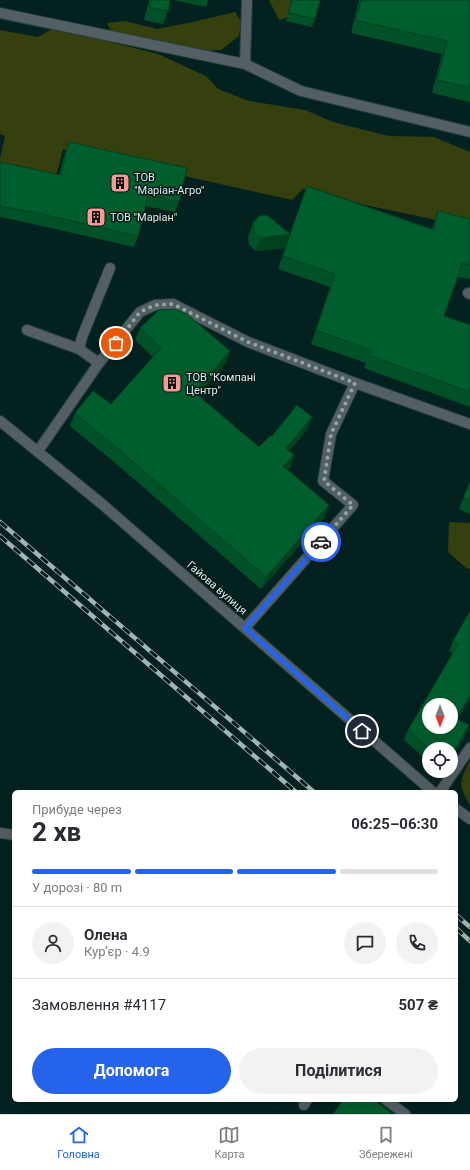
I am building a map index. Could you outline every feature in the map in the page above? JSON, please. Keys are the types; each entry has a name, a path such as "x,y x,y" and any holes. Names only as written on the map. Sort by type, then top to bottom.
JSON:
{"street":[{"path":"245,64 247,0"},
{"path":"0,13 245,64 301,91 470,132"},
{"path":"79,349 82,337 110,268"},
{"path":"38,452 99,363 140,312 155,305 173,304 248,342 355,383 470,424"},
{"path":"27,330 79,349 99,363"},
{"path":"245,628 353,505 324,481 331,434 355,383"},
{"name":"Гайова вулиця","path":"0,421 102,504 432,790"},
{"path":"434,790 470,748"},
{"path":"458,810 470,819"},
{"path":"0,833 12,835"},
{"path":"389,1102 405,1114"}],"green space":[{"path":"269,0 308,0 303,12 279,20"},
{"path":"235,12 241,22 239,36 221,50 178,52 116,41 107,23 125,21 157,29"},
{"path":"59,25 118,44 158,54 206,76 218,89 249,101 305,110 333,122 389,136 434,137 470,152 470,227 365,205 323,192 303,189 292,200 63,149 55,180 0,168 0,159 5,136 0,134 0,30 38,37"},
{"path":"449,522 470,523 470,569 466,568 448,552"},
{"path":"470,760 470,805 463,792 461,782"}],"building":[{"path":"151,0 170,0 168,11 149,7"},
{"path":"292,0 320,0 315,19 289,13"},
{"path":"361,0 470,0 470,87 437,80 447,41 356,20"},
{"path":"69,142 187,168 179,201 148,195 138,236 0,206 0,162 61,175"},
{"path":"307,186 434,230 438,211 470,219 470,265 462,263 444,316 470,325 470,392 369,355 371,350 316,330 335,274 283,256"},
{"path":"267,215 290,234 261,238 254,232 253,223 259,216"},
{"path":"175,309 187,314 230,351 194,392 259,447 270,436 272,436 297,405 312,417 286,448 294,455 283,466 329,505 266,577 75,413 93,391 111,404 161,348 140,328 159,310"},
{"path":"470,482 470,501 463,498"},
{"path":"470,611 470,695 458,716 458,698 427,698 458,644 453,641"},
{"path":"422,706 422,734 458,734 458,720 469,725 458,744 458,742 422,742 408,730"},
{"path":"342,1102 377,1102 393,1114 333,1114"}],"railway":[{"path":"0,522 312,790"},
{"path":"0,536 294,790"},
{"path":"458,917 470,927"},
{"path":"458,930 470,941"}],"way so far":[{"path":"116,343 140,312 155,305 173,304 248,342 355,383 331,434 324,481 353,505 321,542"}],"place":[{"name":"ТОВ \"Маріан-Агро\"","path":"120,183"},
{"name":"ТОВ \"Маріан\"","path":"96,217"},
{"name":"ТОВ \"Компані Центр\"","path":"172,383"}],"route":[{"path":"321,542 245,628 362,731"}]}
